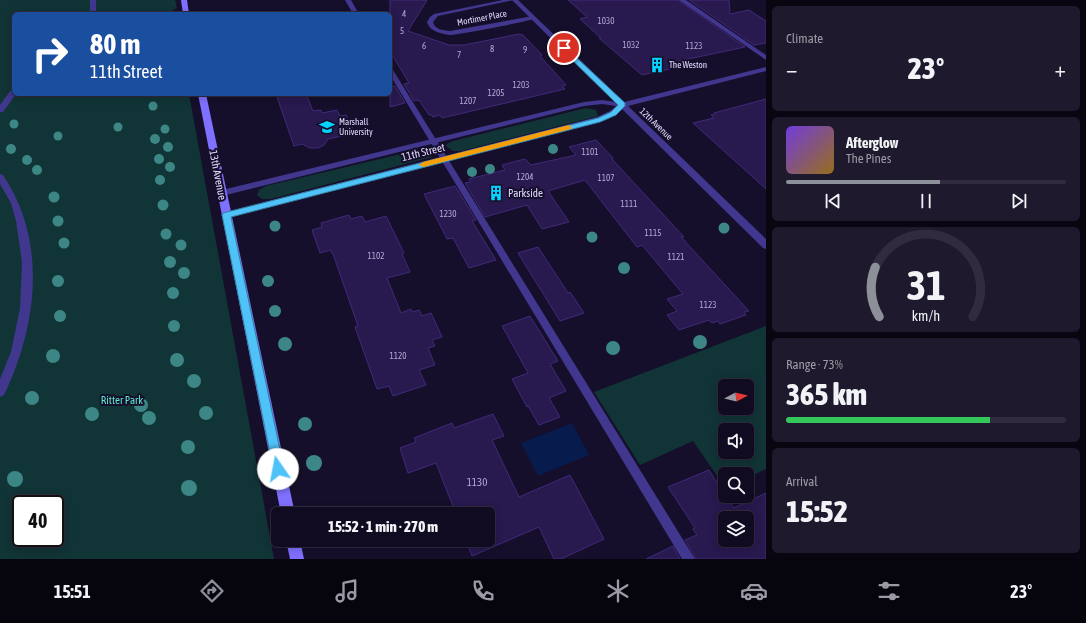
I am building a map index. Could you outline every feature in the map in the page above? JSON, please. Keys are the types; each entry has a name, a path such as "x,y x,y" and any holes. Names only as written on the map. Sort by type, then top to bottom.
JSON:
{"street":[{"path":"92,0 93,12"},
{"path":"184,0 186,12"},
{"name":"12th Avenue","path":"515,0 766,245"},
{"name":"11th Street","path":"222,193 584,104 602,102 622,105 766,69"},
{"path":"0,109 12,94"},
{"name":"13th Avenue","path":"202,96 287,507"},
{"name":"11th Street","path":"226,215 600,120 613,113 622,105"},
{"path":"0,177 15,203 22,222 26,247 27,273 26,299 21,331 13,360 0,391"},
{"path":"294,547 297,559"}],"lane":[{"path":"348,0 355,12"},
{"name":"Mortimer Place","path":"511,0 436,15 430,22 431,26 436,30 450,34 533,18"},
{"path":"682,0 766,58"},
{"path":"392,73 689,559"}],"green space":[{"name":"Ritter Park","path":"0,0 175,0 177,8 173,10 174,12 12,12 12,96 189,96 274,559 0,559"},
{"path":"586,108 596,110 598,116 461,151 453,151 446,146 453,141"},
{"path":"422,149 429,149 432,157 271,199 262,199 257,195 259,190 266,186"},
{"path":"766,326 766,469 754,475 754,467 718,467 718,477 693,441 640,465 594,392"}],"water":[{"path":"572,423 589,455 538,476 521,443"}],"building":[{"path":"390,0 427,0 408,31 449,45 464,45 519,34 523,35 542,55 540,56 566,85 562,86 565,89 442,118 440,115 433,117 432,115 429,115 419,100 414,101 404,84 409,83 393,56 392,58 392,12 390,12"},
{"path":"568,0 678,0 745,47 679,61 684,66 642,75 599,38 601,38 580,19 587,17"},
{"path":"689,0 729,0 730,14 749,10 766,21 766,43 754,45"},
{"path":"395,86 405,103 390,107 392,87"},
{"path":"277,96 307,96 313,111 321,110 322,113 337,110 340,116 346,115 355,133 328,139 324,145 318,148 310,148 302,144 294,146"},
{"path":"766,99 766,189 693,123 714,118 711,115 715,114 714,113"},
{"path":"596,140 684,237 681,237 749,311 744,312 746,315 720,324 718,321 712,323 709,320 679,330 667,315 677,311 667,299 683,294 642,245 637,247 585,180 548,191 569,222 542,229 527,205 485,217 465,183 471,182 469,179 505,170 502,165 525,159 531,165 576,155 569,147"},
{"path":"455,186 476,220 472,221 496,260 469,268 453,238 447,239 424,194"},
{"path":"349,215 351,219 362,216 365,222 386,216 404,253 402,254 410,272 387,278 401,313 411,309 412,312 419,310 422,316 431,313 442,337 432,340 435,346 428,348 435,365 419,370 426,385 393,396 389,386 377,389 355,327 358,326 333,254 330,250 320,253 312,230 322,227 321,223"},
{"path":"538,247 568,293 570,292 584,313 560,321 518,253"},
{"path":"530,316 558,361 550,364 566,391 549,398 560,417 539,425 528,406 527,407 512,379 528,373 502,326"},
{"path":"493,414 504,436 492,440 519,497 570,475 604,539 561,559 554,559 539,527 495,546 495,507 453,507 436,463 408,473 400,448 416,442 414,438 452,423 454,428"},
{"path":"709,470 718,485 718,503 730,503 734,508 745,503 754,503 754,499 766,493 766,559 696,559 685,540 697,535 693,529 695,528 668,487"},
{"path":"673,546 680,559 646,559"},
{"path":"469,547 493,547 472,556"}],"slow traffic":[{"path":"423,165 569,127"}],"place":[{"name":"The Weston","path":"657,65"},
{"name":"Marshall University","path":"327,127"},
{"name":"Parkside","path":"496,193"}],"route":[{"path":"278,469 226,215 600,120 613,113 622,105 564,48"}]}
